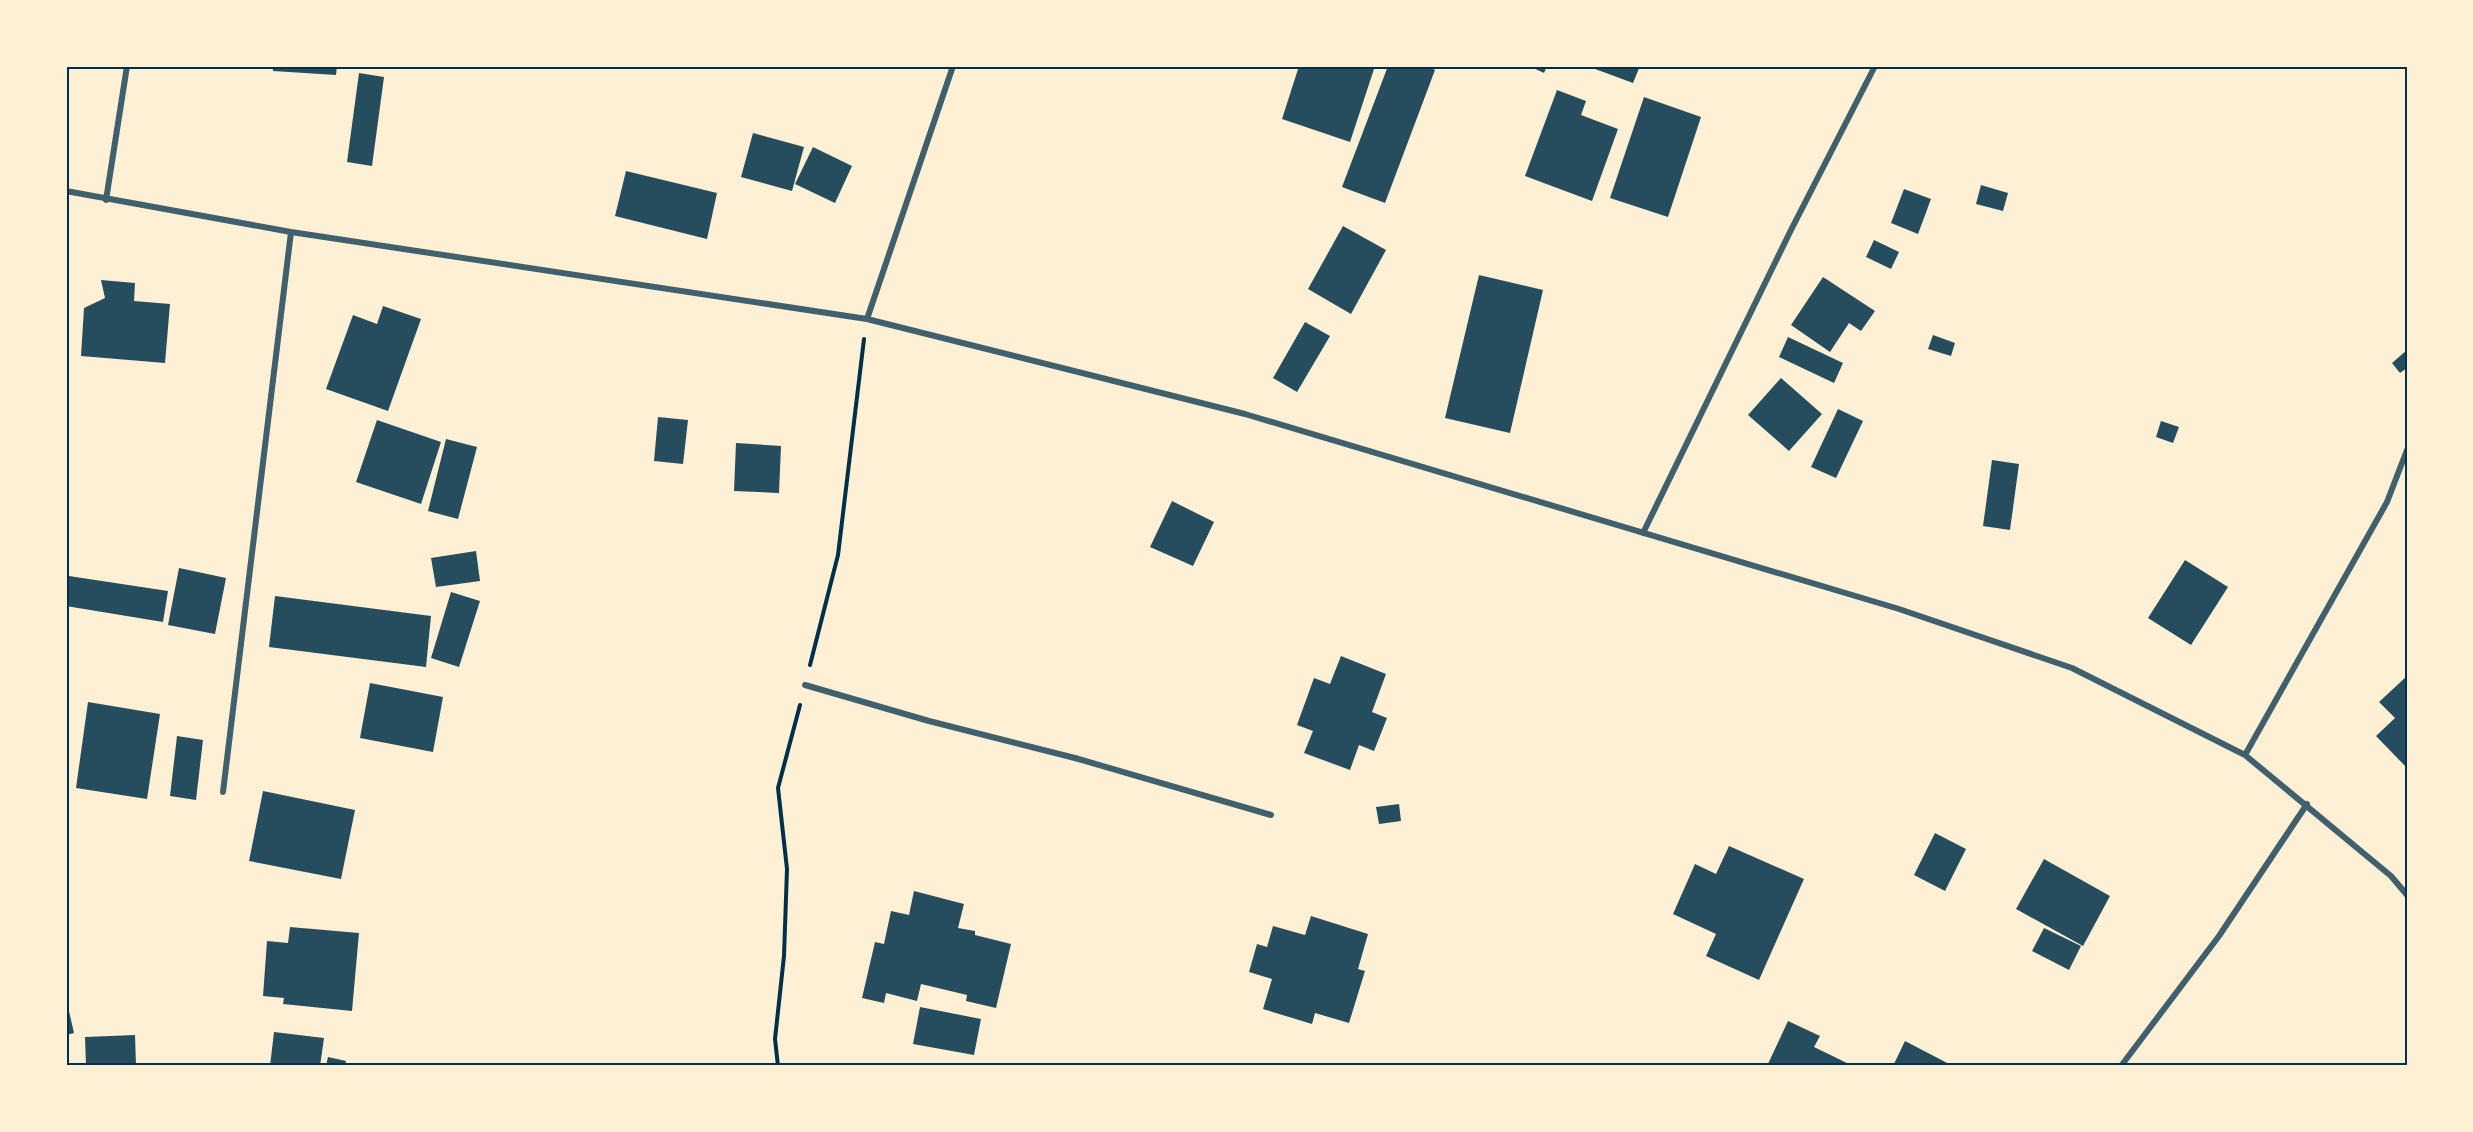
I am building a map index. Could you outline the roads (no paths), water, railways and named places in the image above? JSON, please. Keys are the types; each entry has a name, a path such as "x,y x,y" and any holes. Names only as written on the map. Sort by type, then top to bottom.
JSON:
{"street":[{"path":"106,200 127,66"},
{"path":"867,319 953,66"},
{"path":"1643,533 1791,230 1875,66"},
{"path":"66,190 106,200 291,232 867,319 1245,414 1899,609 2072,668 2245,755 2307,804 2391,876 2407,895"},
{"path":"223,792 291,232"},
{"path":"2245,755 2387,502 2407,450"},
{"path":"805,685 929,721 1076,758 1271,815"},
{"path":"2121,1066 2220,936 2307,804"}]}
